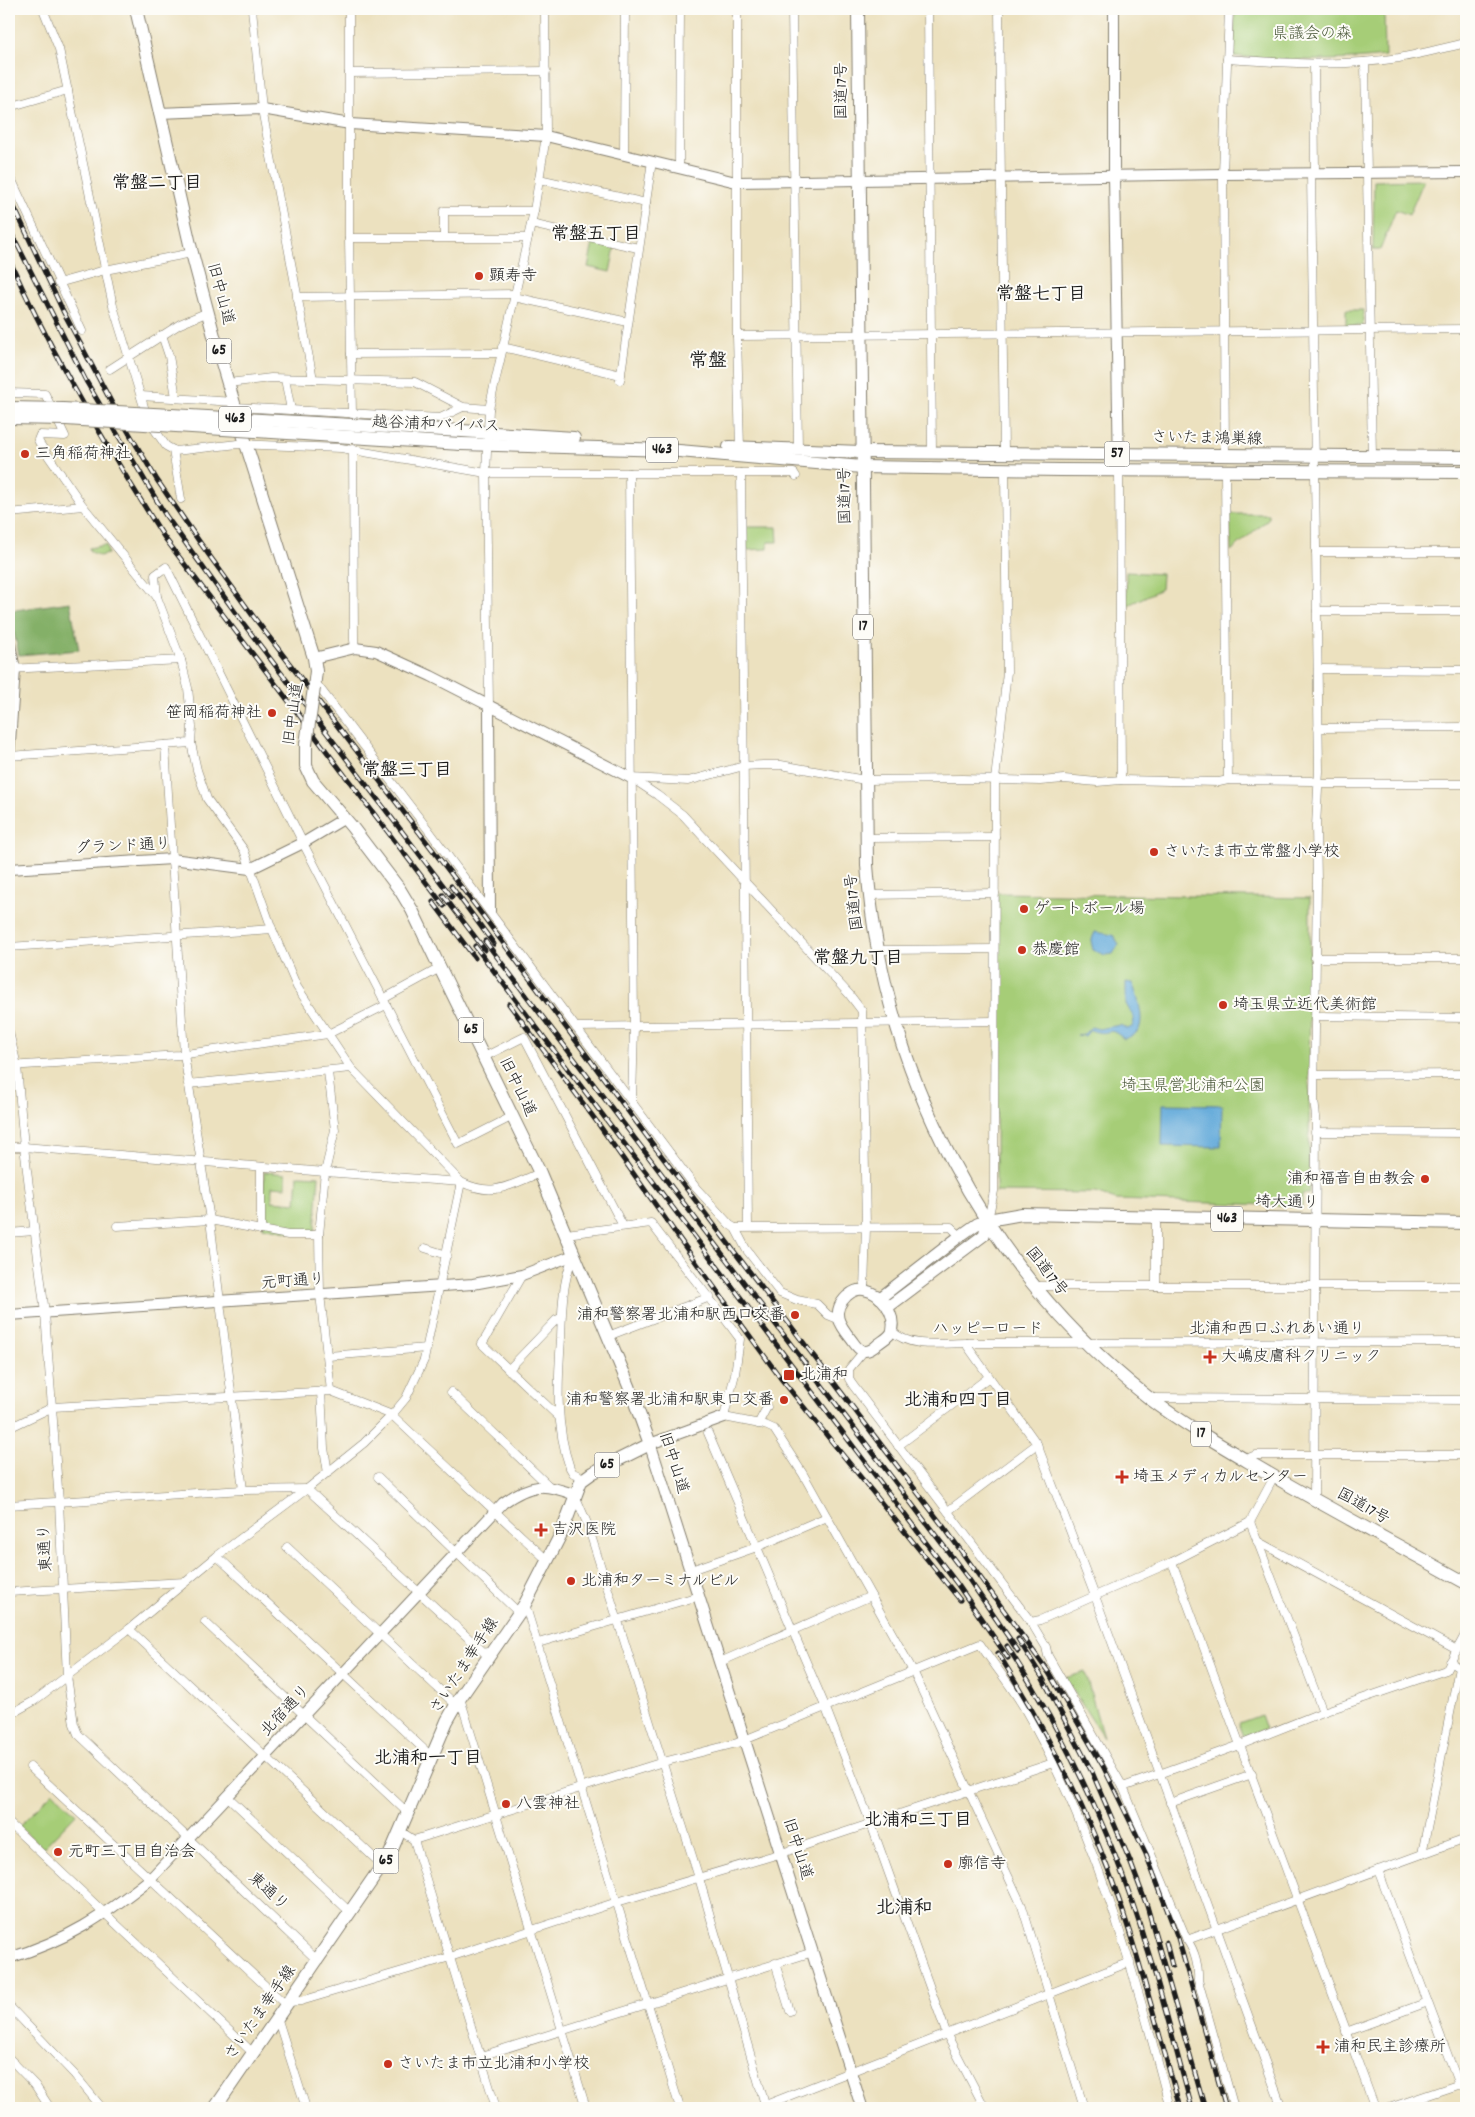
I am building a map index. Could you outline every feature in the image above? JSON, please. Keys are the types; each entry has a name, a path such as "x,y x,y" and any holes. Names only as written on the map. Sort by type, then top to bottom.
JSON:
{"main road":[{"name":"旧中山道","path":"136,9 192,253 208,312 234,405 314,658 315,685 305,757 309,773 345,818 406,901 513,1116 566,1234 635,1402 650,1444 862,2108"},
{"name":"国道17号","path":"858,9 865,780 869,895 878,950 895,1022 924,1105 962,1180 988,1220 1052,1307 1087,1343 1149,1398 1186,1424 1274,1477 1466,1583"},
{"name":"越谷浦和バイパス","path":"9,408 63,409 462,438"},
{"name":"越谷浦和バイパス","path":"9,418 462,438 861,452"},
{"name":"越谷浦和バイパス","path":"487,438 668,450 862,467"},
{"name":"さいたま鴻巣線","path":"861,452 1372,456"},
{"name":"57","path":"1372,456 1466,457"},
{"name":"さいたま鴻巣線","path":"862,467 1466,472"},
{"name":"埼大通り","path":"988,1220 1022,1214 1466,1223"},
{"path":"880,1298 960,1236 977,1224 988,1220"},
{"path":"888,1308 984,1235 988,1220"},
{"name":"65","path":"584,1478 650,1444"},
{"name":"さいたま幸手線","path":"215,2108 382,1866 400,1831 431,1756 458,1701 522,1609 566,1524 579,1484 584,1478"}],"street":[{"path":"43,9 59,49 113,306 148,420 166,446 173,450 246,444 353,449 486,472 741,473 794,474 796,476"},
{"path":"252,9 262,109 313,379"},
{"path":"349,9 350,124 348,238 352,414"},
{"path":"490,911 487,438 489,409 534,211 546,136 545,9"},
{"path":"624,154 625,9"},
{"path":"679,168 680,9"},
{"path":"737,9 737,336 740,448"},
{"path":"792,9 798,450"},
{"path":"928,9 932,452"},
{"path":"999,9 1004,454"},
{"path":"1114,9 1114,176 1119,470 1121,780"},
{"path":"1225,455 1223,174 1229,9"},
{"path":"1227,59 1314,64 1365,62 1399,58 1466,43"},
{"path":"1365,62 1372,456"},
{"path":"1314,64 1313,331 1318,669 1315,958 1314,1499"},
{"path":"349,73 546,71"},
{"path":"9,107 68,90"},
{"path":"159,113 262,109 350,124 546,136 736,182 1466,172"},
{"path":"351,354 501,350 620,377 652,161"},
{"path":"9,174 82,331"},
{"path":"539,179 646,203"},
{"path":"444,237 444,210 534,211"},
{"path":"531,224 638,248"},
{"path":"348,238 528,238"},
{"path":"58,282 105,270 192,253"},
{"path":"298,297 514,295 628,322"},
{"path":"110,369 180,324 208,312"},
{"path":"737,336 1466,329"},
{"path":"162,335 169,356 176,397"},
{"path":"228,383 271,378 415,382 463,407 489,409"},
{"path":"285,379 292,410"},
{"path":"9,394 45,394 65,436 44,434 40,435 38,440 83,506 157,597"},
{"path":"141,396 176,397 292,410 440,418 463,407"},
{"path":"353,449 355,648"},
{"path":"173,450 181,499"},
{"path":"988,1220 994,1191 995,780 1006,672 1005,469"},
{"path":"1225,471 1228,780"},
{"path":"629,473 634,1026 632,1102"},
{"path":"741,473 748,1227"},
{"path":"9,513 83,506"},
{"path":"1316,552 1466,552"},
{"path":"513,1116 458,1144 303,843 166,567 155,575 157,597 181,660 188,688 192,727 191,743 196,770 207,799 244,850 272,929 297,987 351,1068 462,1182 474,1188 493,1191 540,1173"},
{"path":"1317,611 1466,611"},
{"path":"9,640 12,669 9,756 191,743"},
{"path":"314,658 355,648 376,650 631,778 657,795 683,816 851,996 862,1011 863,1022 866,1227 864,1290"},
{"path":"12,669 181,660"},
{"path":"1318,669 1466,670"},
{"path":"315,685 490,911 696,1188 735,1228 746,1249 780,1293 797,1300 817,1304 828,1314 838,1319"},
{"path":"1318,728 1466,727"},
{"path":"165,745 184,1054 210,1220 243,1490"},
{"path":"631,778 688,781 744,766 781,765 865,780 1040,781 1064,779 1097,782 1121,780 1219,782 1228,780 1317,783 1466,784"},
{"path":"250,869 303,843 345,818"},
{"path":"866,838 995,837"},
{"name":"グランド通り","path":"9,869 172,859 250,869"},
{"path":"869,895 995,893"},
{"path":"9,947 272,929"},
{"path":"878,950 994,949"},
{"path":"1315,958 1466,958"},
{"path":"9,1066 184,1054 328,1034 440,968"},
{"path":"1316,1016 1466,1018"},
{"path":"576,1028 994,1021"},
{"name":"東通り","path":"9,1032 17,1066 24,1147 45,1313 53,1407 68,1676 74,1724 78,1734 318,1960"},
{"path":"484,1058 524,1037 623,1226"},
{"path":"188,1084 328,1072 351,1068"},
{"path":"328,1072 335,1130 324,1172 319,1235 320,1294 331,1391"},
{"path":"1316,1075 1466,1074"},
{"path":"1315,1132 1466,1133"},
{"path":"9,1148 24,1147 462,1182"},
{"path":"261,1167 261,1230"},
{"path":"9,1715 34,1702 129,1629 217,1556 308,1489 364,1444 392,1415 406,1398 424,1360 462,1182"},
{"path":"1156,1217 1156,1286"},
{"path":"118,1226 210,1220 288,1234 319,1235"},
{"path":"566,1234 651,1223 675,1256 710,1297 740,1339 735,1374 724,1417"},
{"path":"735,1228 951,1227 960,1236"},
{"path":"9,1233 34,1231"},
{"path":"425,1248 447,1255"},
{"path":"574,1255 566,1279 561,1318 558,1372 559,1417 570,1468 574,1473 584,1478"},
{"name":"元町通り","path":"9,1315 221,1302 499,1280 522,1276 574,1255"},
{"path":"522,1276 482,1344 559,1417"},
{"path":"1036,1286 1466,1286"},
{"path":"864,1290 875,1293 880,1298 888,1308 891,1316 892,1331 888,1337 870,1350 858,1349 839,1324 838,1312 843,1300 853,1292 864,1290"},
{"path":"608,1336 710,1297"},
{"path":"508,1370 556,1320 561,1318"},
{"name":"ハッピーロード","path":"892,1331 899,1339 909,1342 1087,1343"},
{"name":"北浦和西口ふれあい通り","path":"1087,1343 1466,1342"},
{"path":"967,1343 1037,1444 1096,1596 1159,1774 1282,2108"},
{"path":"328,1356 427,1348"},
{"path":"864,1351 849,1369 849,1379 1032,1622 1046,1647 1048,1656 1123,1787 1191,1946 1198,1970 1198,1980 1234,2108"},
{"path":"898,1446 989,1377"},
{"path":"9,1428 53,1407 331,1391 392,1415 548,1561"},
{"path":"321,1392 324,1448 328,1472"},
{"path":"451,1392 550,1487"},
{"path":"1149,1398 1466,1400"},
{"path":"758,1424 767,1407"},
{"path":"650,1444 724,1417 774,1429 796,1463 913,1671 970,1792 1022,1906 1084,2108"},
{"path":"708,1434 825,1706 871,1824 947,2035 985,2108"},
{"path":"948,1512 1037,1444"},
{"path":"1248,1461 1256,1455 1466,1455"},
{"path":"378,1477 456,1552 522,1609 538,1643 680,2108"},
{"path":"1032,1622 1172,1562 1250,1522 1274,1477"},
{"name":"北宿通り","path":"9,1958 67,1936 106,1914 150,1879 187,1837 418,1592 495,1511 512,1497 535,1487 550,1487 575,1495"},
{"path":"9,1506 243,1490 308,1489 489,1657"},
{"path":"575,1495 584,1514 618,1619 699,1878 729,1977 763,2107 1130,1962"},
{"path":"691,1570 757,1547 827,1517"},
{"path":"1250,1522 1323,1712"},
{"path":"1258,1541 1457,1650"},
{"path":"287,1547 380,1633 458,1701 496,1814 586,2108"},
{"path":"217,1556 431,1756"},
{"path":"1172,1562 1375,2108"},
{"path":"9,1592 185,1582"},
{"path":"538,1643 699,1596"},
{"path":"720,1662 871,1596"},
{"path":"204,1622 408,1813"},
{"path":"129,1629 382,1866"},
{"path":"1123,1787 1240,1745 1323,1712 1446,1670 1466,1633"},
{"path":"414,1840 581,1787 745,1739 980,1644 1023,1706 1071,1800 1102,1875 1130,1962 1170,2108"},
{"path":"1422,1854 1459,1668 1450,1662"},
{"path":"30,1767 287,2004 450,1957 617,1902 782,1853 1053,1764"},
{"path":"1170,1803 1252,1774"},
{"path":"227,1796 351,1913"},
{"path":"9,1823 253,2053"},
{"path":"400,1831 414,1840 496,2108"},
{"path":"1187,1940 1466,1838"},
{"path":"1378,1870 1428,2002 1463,2083 1389,2108"},
{"path":"480,2056 813,1952"},
{"path":"775,1963 790,2011"},
{"path":"1346,2032 1428,2002"},
{"path":"9,2006 74,2074 102,2108"},
{"path":"277,2018 306,2108"},
{"path":"9,2058 35,2085 50,2108"},
{"path":"1416,2099 1419,2108"}],"green space":[{"name":"県議会の森","path":"1235,9 1384,9 1385,56 1309,60 1233,56"},
{"path":"1424,180 1409,215 1396,210 1380,250 1373,250 1374,181"},
{"path":"593,243 615,247 610,272 588,267"},
{"path":"1346,310 1363,310 1363,326 1346,326"},
{"path":"1230,514 1269,514 1269,518 1231,551"},
{"path":"746,527 777,527 778,542 768,542 768,549 747,550"},
{"path":"106,545 108,554 99,556 90,551 89,548"},
{"path":"1126,572 1162,574 1161,589 1126,606"},
{"path":"70,602 79,650 19,655 9,611"},
{"name":"埼玉県営北浦和公園","path":"997,893 1310,898 1309,1194 1302,1194 1302,1206 1116,1200 1095,1193 996,1192"},
{"path":"264,1172 286,1174 286,1187 272,1186 272,1201 296,1203 298,1175 319,1176 315,1232 287,1232 263,1227"},
{"path":"1085,1672 1103,1737 1065,1678"},
{"path":"1261,1715 1266,1729 1244,1737 1239,1723"},
{"path":"53,1792 76,1814 43,1848 19,1826"}],"water":[{"path":"1095,932 1113,935 1119,944 1113,954 1105,955 1093,950 1091,941"},
{"path":"1126,982 1132,983 1140,1009 1141,1023 1136,1033 1124,1039 1112,1031 1102,1033 1090,1030 1085,1036 1077,1035 1084,1034 1091,1027 1099,1029 1120,1025 1128,1029 1133,1026 1134,1018 1126,1004"},
{"path":"1163,1104 1222,1105 1221,1147 1162,1146"}],"railway":[{"path":"9,196 63,311 116,411 157,480 201,544 253,616 475,905 654,1146 946,1530 1049,1673 1103,1766 1146,1854 1178,1938 1226,2108"},
{"path":"9,228 86,381 166,516 243,623 452,897"},
{"path":"9,259 43,330 81,401 164,537 444,906"},
{"path":"451,886 494,944"},
{"path":"443,895 485,950"},
{"path":"433,902 475,958"},
{"path":"485,941 968,1578 1018,1651"},
{"path":"475,946 958,1585 1008,1658"},
{"path":"509,1004 597,1122 782,1380 960,1600"},
{"path":"1018,1639 1042,1677 1092,1772 1130,1861 1147,1906 1205,2108"},
{"path":"1007,1646 1070,1755 1105,1830 1147,1948 1192,2108"},
{"path":"998,1653 1058,1758 1097,1841 1128,1928 1180,2108"},
{"path":"1166,1942 1172,1966"}],"place":[{"name":"顕寿寺","path":"479,276"},
{"name":"三角稲荷神社","path":"25,454"},
{"name":"笹岡稲荷神社","path":"272,713"},
{"name":"さいたま市立常盤小学校","path":"1154,852"},
{"name":"ゲートボール場","path":"1024,909"},
{"name":"恭慶館","path":"1022,950"},
{"name":"埼玉県立近代美術館","path":"1223,1005"},
{"name":"浦和福音自由教会","path":"1425,1179"},
{"name":"浦和警察署北浦和駅西口交番","path":"795,1315"},
{"name":"大嶋皮膚科クリニック","path":"1210,1357"},
{"name":"北浦和","path":"789,1375"},
{"name":"浦和警察署北浦和駅東口交番","path":"784,1400"},
{"name":"埼玉メディカルセンター","path":"1122,1477"},
{"name":"吉沢医院","path":"541,1530"},
{"name":"北浦和ターミナルビル","path":"571,1581"},
{"name":"八雲神社","path":"506,1804"},
{"name":"元町三丁目自治会","path":"58,1852"},
{"name":"廓信寺","path":"948,1864"},
{"name":"浦和民主診療所","path":"1323,2047"},
{"name":"さいたま市立北浦和小学校","path":"388,2064"}],"district":[{"name":"常盤二丁目","path":"157,184"},
{"name":"常盤五丁目","path":"596,235"},
{"name":"常盤七丁目","path":"1041,295"},
{"name":"常盤","path":"708,362"},
{"name":"常盤三丁目","path":"407,771"},
{"name":"常盤九丁目","path":"858,959"},
{"name":"北浦和四丁目","path":"958,1401"},
{"name":"北浦和一丁目","path":"428,1759"},
{"name":"北浦和三丁目","path":"918,1821"},
{"name":"北浦和","path":"904,1909"}]}
